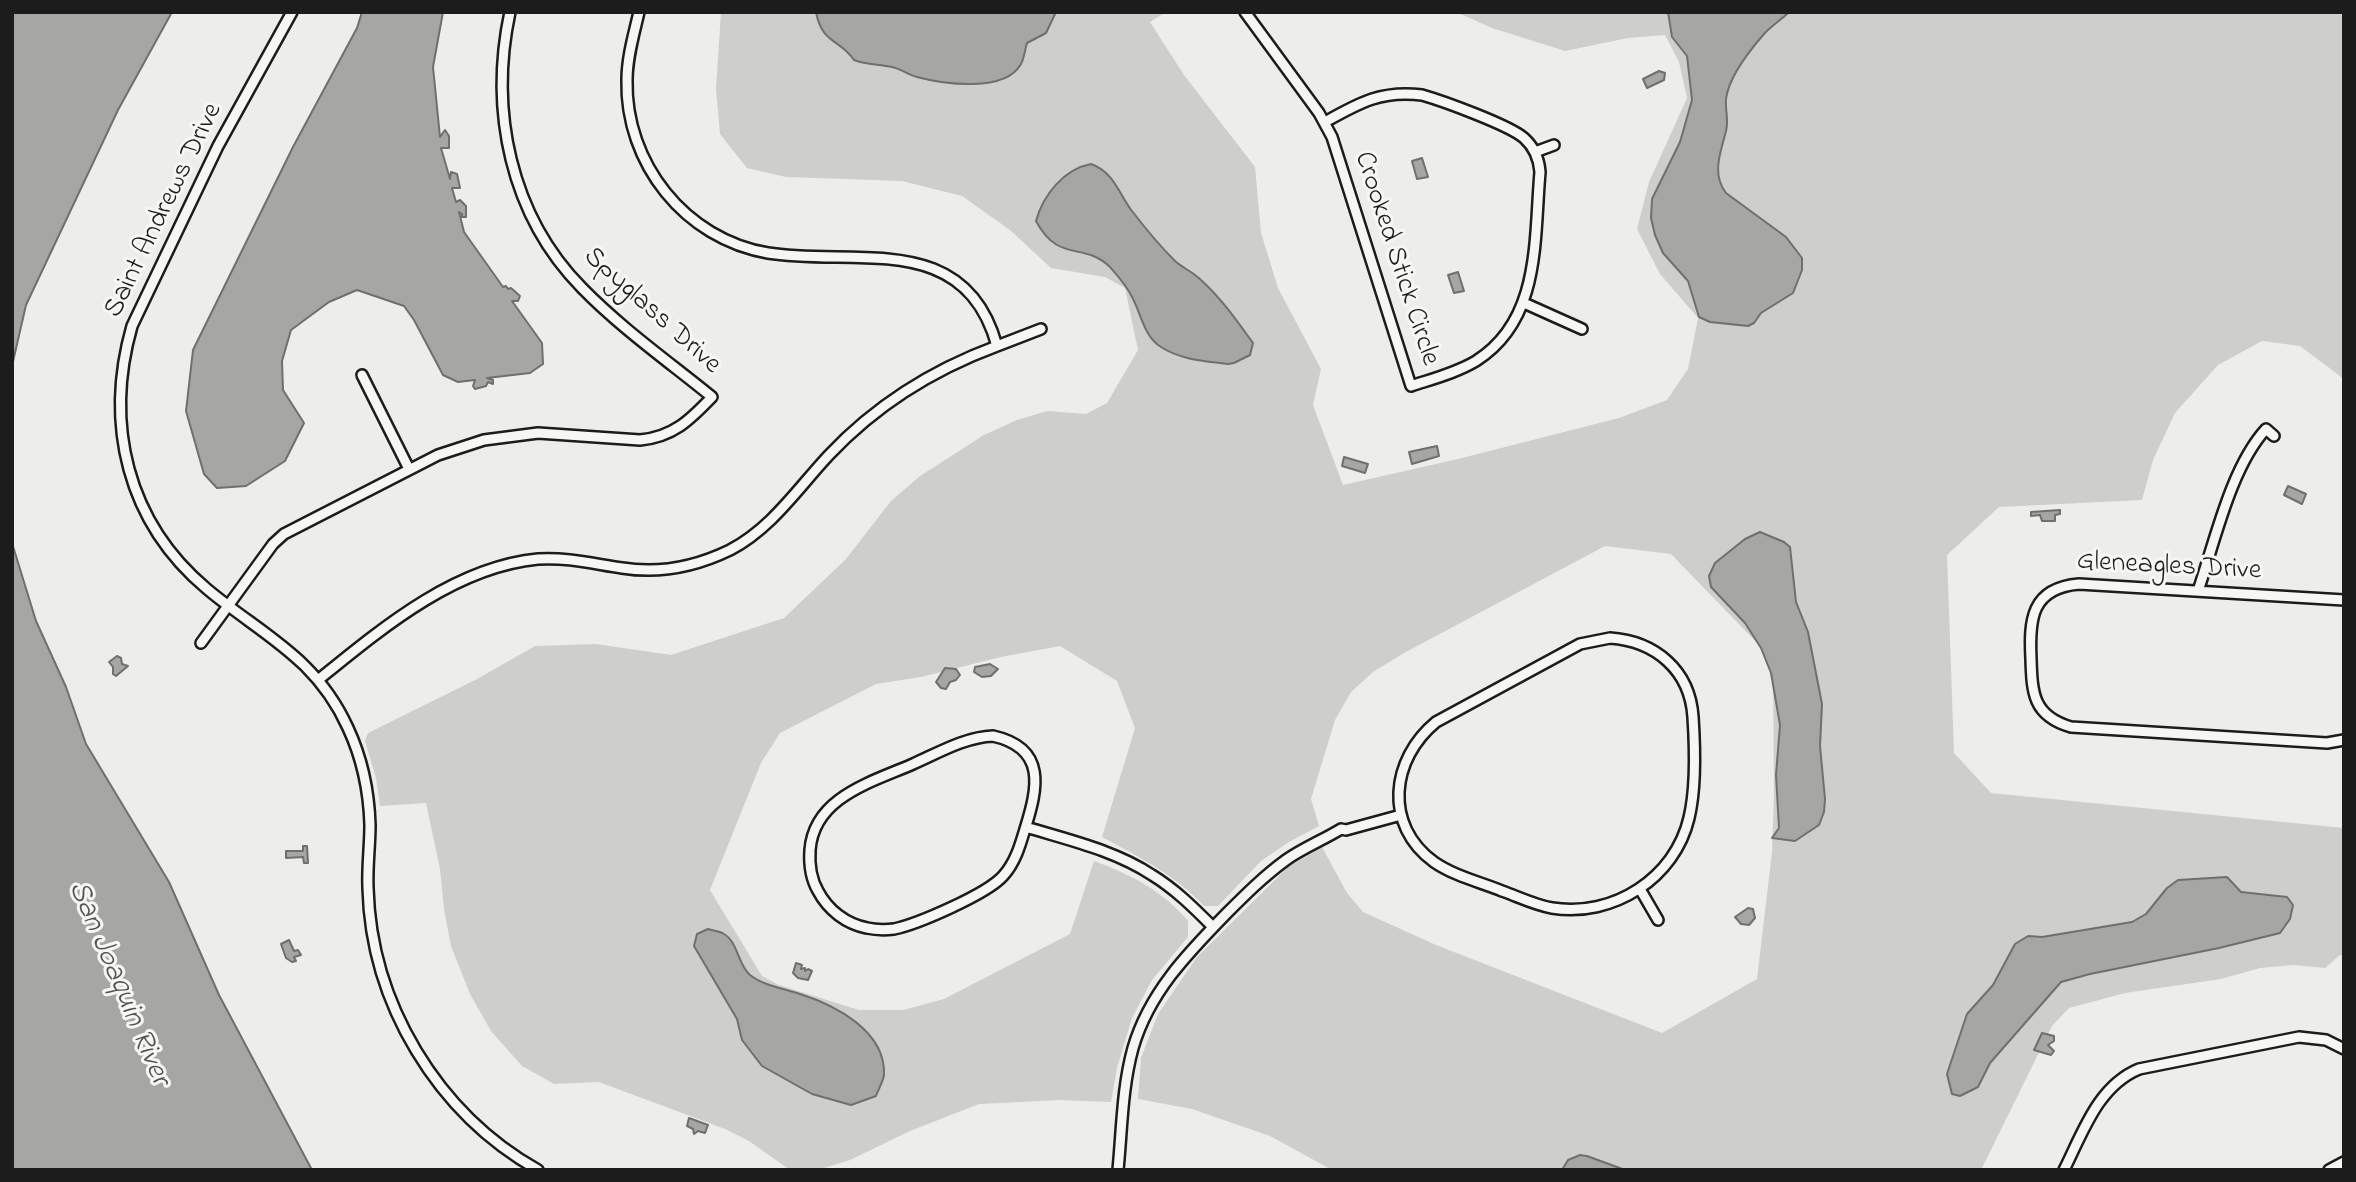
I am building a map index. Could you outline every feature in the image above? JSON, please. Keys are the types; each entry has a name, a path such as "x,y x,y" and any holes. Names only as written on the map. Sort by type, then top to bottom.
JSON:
{"street":[{"name":"Saint Andrews Drive","path":"292,12 218,146 140,307 125,350 121,375 120,425 130,474 149,520 189,573 229,606 286,646 318,680 347,726 363,773 370,825 370,918 382,975 396,1011 418,1055 449,1097 491,1138 538,1170"},
{"name":"Spyglass Drive","path":"201,643 273,544 284,534 409,469 462,446 510,435 565,433 655,439 678,429 712,397 602,308 553,252 533,219 512,166 502,116 502,64 510,12"},
{"path":"639,12 626,78 630,119 646,165 677,206 708,230 756,250 783,254 890,258 926,265 967,292 987,320 997,346"},
{"name":"Crooked Stick Circle","path":"1245,12 1325,122 1410,386 1459,370 1489,352 1511,328 1524,303 1532,271 1540,173 1531,145 1515,132 1422,95 1405,93 1379,96 1365,101 1325,122"},
{"path":"1535,152 1554,145"},
{"path":"1524,303 1582,329"},
{"path":"318,680 414,606 496,568 540,559 562,559 625,569 668,569 691,565 733,549 768,523 843,441 877,410 936,372 1041,329"},
{"path":"362,375 409,469"},
{"path":"2198,591 2247,452 2266,429 2274,436"},
{"name":"Gleneagles Drive","path":"2344,600 2067,585 2048,594 2036,606 2029,628 2031,685 2043,712 2061,724 2071,727 2327,743 2344,740"},
{"path":"1610,638 1638,642 1664,657 1675,668 1689,692 1693,720 1692,801 1689,819 1675,852 1654,878 1619,900 1585,909 1536,904 1436,863 1414,841 1401,815 1399,788 1406,757 1423,733 1436,722 1580,644 1610,638"},
{"path":"993,736 1013,743 1030,761 1035,771 1036,793 1026,827 1010,868 990,888 905,926 891,929 865,928 840,917 822,898 811,873 810,844 815,829 821,817 840,798 971,739 993,736"},
{"path":"1118,1170 1128,1069 1143,1021 1168,976 1266,876 1304,849 1342,829 1401,815"},
{"path":"1026,827 1131,863 1171,888 1213,928"},
{"path":"1640,889 1658,920"},
{"path":"2064,1170 2100,1100 2116,1082 2139,1069 2299,1037 2326,1040 2344,1049"},
{"path":"2329,1170 2344,1162"}],"shaded area":[{"path":"721,12 1166,12 1150,22 1184,75 1255,167 1261,233 1278,288 1321,369 1313,405 1343,485 1619,418 1667,400 1688,369 1698,318 1660,274 1637,229 1649,182 1687,98 1679,62 1665,35 1628,38 1565,51 1492,28 1456,12 2344,12 2344,379 2300,346 2262,341 2218,365 2175,413 2153,460 2142,500 1999,507 1947,555 1954,753 1991,793 2344,828 2344,955 2340,955 2325,968 2294,965 2260,968 2221,979 2125,993 2069,1008 2052,1026 1981,1170 1332,1170 1270,1136 1192,1109 1138,1099 1141,1058 1158,1014 1197,957 1288,867 1322,847 1347,893 1363,912 1436,945 1662,1033 1757,979 1772,852 1773,669 1763,649 1671,554 1605,546 1404,653 1373,672 1351,692 1335,720 1311,799 1319,826 1261,861 1218,906 1204,906 1169,876 1102,837 1135,728 1117,681 1060,646 1001,657 921,677 876,684 780,733 761,763 710,890 762,976 779,985 859,1010 903,1010 944,999 1070,934 1094,861 1157,892 1188,921 1188,937 1152,980 1132,1018 1117,1068 1111,1102 1061,1100 979,1104 910,1131 850,1160 821,1169 790,1170 749,1141 725,1129 599,1082 554,1084 522,1066 491,1031 470,994 451,946 440,869 426,803 380,806 376,778 365,741 368,733 477,679 535,646 596,644 671,655 784,618 846,559 891,501 920,476 984,435 1017,420 1047,411 1086,414 1107,403 1138,350 1125,288 1105,277 1051,268 1010,230 962,196 902,181 786,177 747,168 720,134 716,89"}],"water":[{"path":"12,12 172,12 118,110 26,305 12,366"},
{"path":"362,12 443,12 433,67 440,137 445,130 449,136 449,148 441,148 450,179 451,172 457,174 460,188 452,188 456,202 460,200 466,206 466,217 462,217 459,212 464,232 503,287 511,288 520,296 518,301 512,301 542,343 543,364 530,373 487,378 493,380 493,384 488,382 486,386 475,389 475,380 458,382 443,375 404,306 357,290 329,302 291,330 282,361 283,390 304,423 285,461 246,486 217,488 204,474 186,411 193,350 293,147 357,28"},
{"path":"816,12 1056,12 1046,33 1027,43 1022,62 1013,73 988,83 957,84 928,80 892,67 854,60 822,30"},
{"path":"1668,12 1789,12 1767,31 1747,56 1731,81 1726,99 1727,127 1718,170 1721,185 1726,193 1786,237 1802,258 1802,270 1793,293 1761,313 1754,323 1748,326 1710,322 1699,317 1688,281 1663,253 1655,235 1651,218 1652,199 1680,142 1692,100 1687,56 1672,37"},
{"path":"1659,71 1665,73 1664,80 1647,88 1643,79"},
{"path":"1422,158 1428,177 1417,179 1412,161"},
{"path":"1091,164 1111,178 1132,211 1169,255 1198,277 1222,302 1253,343 1250,355 1228,364 1185,357 1161,347 1151,337 1130,293 1110,267 1090,255 1062,248 1045,234 1036,221 1049,193 1072,171"},
{"path":"1458,272 1464,291 1454,293 1448,275"},
{"path":"1437,446 1439,456 1412,464 1409,452"},
{"path":"1344,457 1368,464 1365,473 1342,466"},
{"path":"2288,486 2306,494 2302,504 2284,495"},
{"path":"2060,510 2060,514 2055,515 2055,521 2042,521 2040,515 2031,516 2031,512"},
{"path":"1760,532 1790,547 1796,602 1808,632 1822,704 1820,746 1824,812 1819,825 1795,841 1772,838 1779,828 1776,775 1780,725 1771,673 1761,648 1745,623 1711,587 1709,576 1715,563 1745,539"},
{"name":"San Joaquin River","path":"12,543 36,621 66,687 86,744 169,882 219,995 312,1170 12,1170"},
{"path":"117,656 121,658 122,664 128,666 116,676 109,662"},
{"path":"990,664 998,669 991,676 982,677 974,672 975,667"},
{"path":"945,668 956,669 960,675 950,682 946,689 936,682"},
{"path":"303,846 307,846 308,863 304,863 303,857 286,858 286,851 303,851"},
{"path":"2227,877 2241,892 2287,897 2293,905 2290,919 2280,933 2061,982 1990,1063 1978,1087 1960,1096 1952,1094 1947,1074 1967,1014 1993,985 2015,944 2028,936 2042,937 2132,922 2146,914 2167,888 2178,880"},
{"path":"1748,908 1753,909 1755,918 1749,925 1741,924 1735,917"},
{"path":"708,929 729,938 746,971 755,979 828,1005 856,1022 868,1033 877,1045 882,1059 884,1075 876,1096 851,1105 812,1094 762,1066 742,1040 737,1019 694,946 697,934"},
{"path":"289,940 294,951 298,950 301,955 294,957 296,961 292,962 286,958 281,944"},
{"path":"796,963 802,965 801,969 805,968 805,971 812,971 808,980 798,978 793,973"},
{"path":"2042,1033 2054,1036 2054,1041 2048,1045 2054,1051 2051,1055 2034,1050"},
{"path":"689,1118 708,1125 705,1133 698,1131 694,1134 693,1129 687,1126"},
{"path":"1580,1155 1625,1170 1562,1170 1568,1160"}]}
